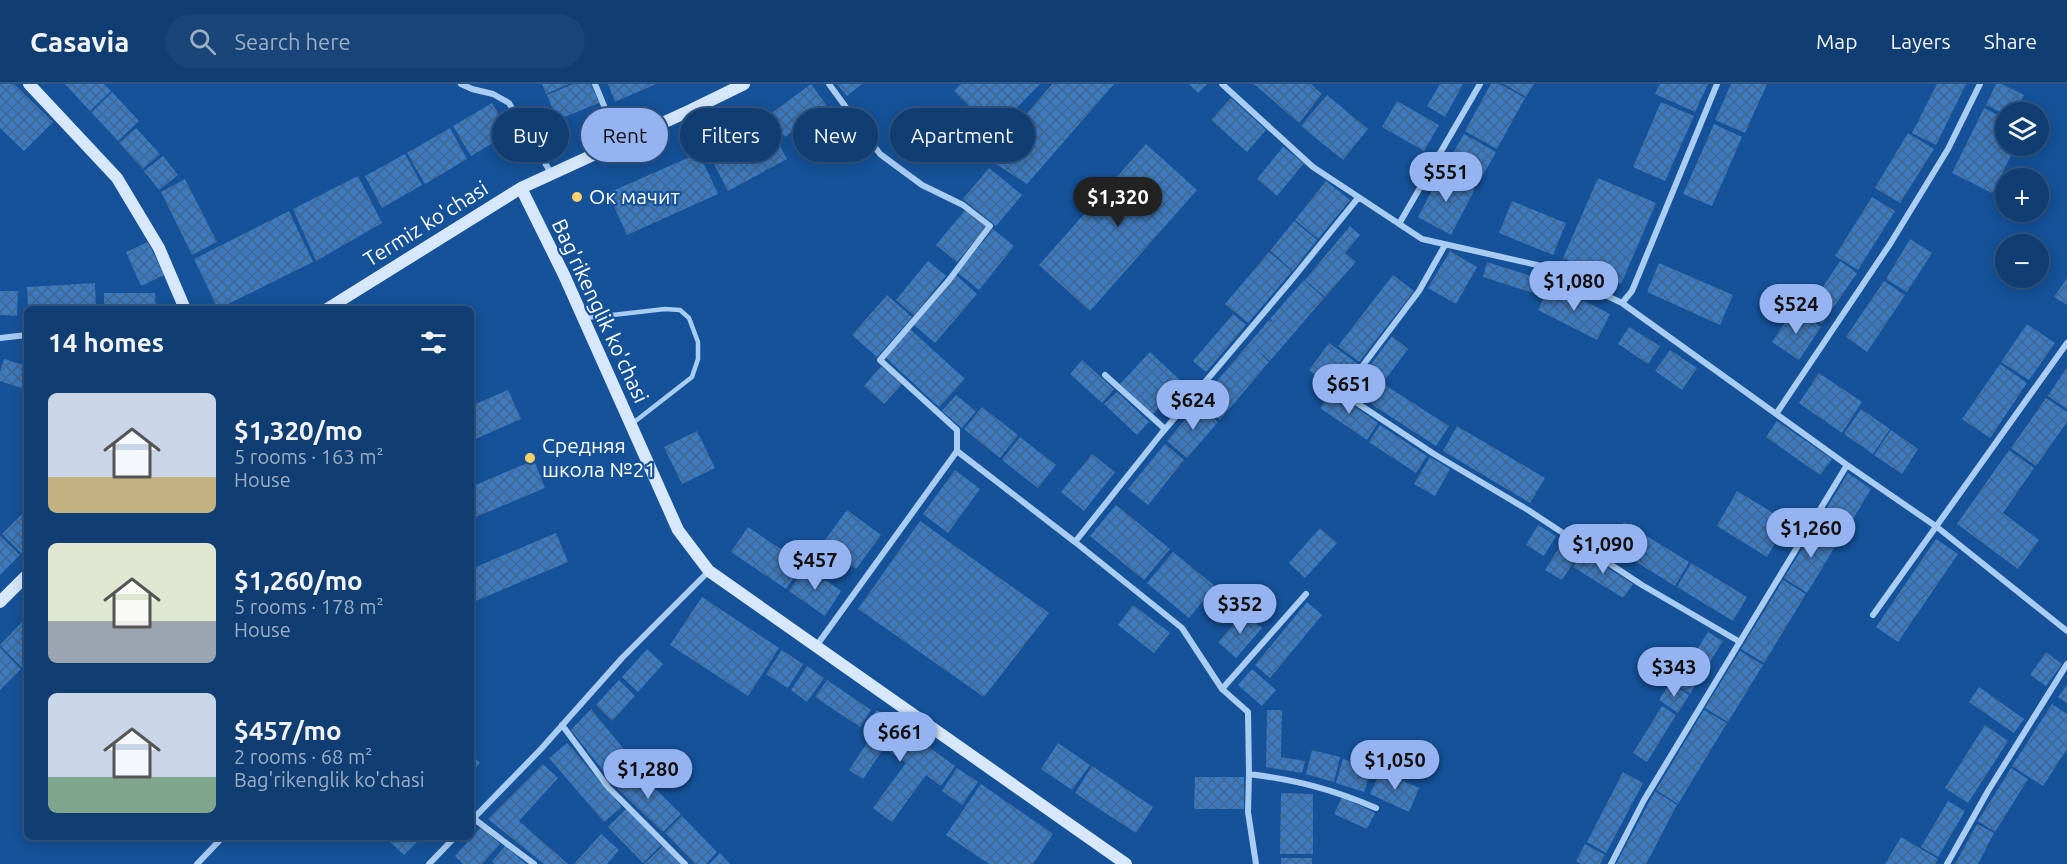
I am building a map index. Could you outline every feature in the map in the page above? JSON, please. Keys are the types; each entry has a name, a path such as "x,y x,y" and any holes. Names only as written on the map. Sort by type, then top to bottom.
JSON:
{"main road":[{"path":"30,84 117,178 159,248 184,306"},
{"name":"Termiz ko'chasi","path":"668,120 744,84"},
{"name":"Termiz ko'chasi","path":"332,306 521,188 581,160"},
{"name":"Bag'rikenglik ko'chasi","path":"521,188 584,318 678,530 709,571 1126,864"},
{"path":"0,602 24,578"}],"street":[{"path":"461,84 493,94 509,103 551,173"},
{"path":"595,84 605,108"},
{"path":"817,645 957,451 957,430 880,360 949,280 990,226 963,205 922,185 880,154 829,84"},
{"path":"1222,84 1313,167 1422,239 1546,267 1622,303 1937,527 2067,631"},
{"path":"1400,224 1480,84"},
{"path":"1622,303 1632,291 1716,84"},
{"path":"1776,414 1890,244 1948,149 1980,84"},
{"path":"1076,542 1165,429 1282,292 1358,198"},
{"path":"1445,245 1419,291 1341,393 1434,454 1528,510 1642,585 1740,642"},
{"path":"0,338 24,335"},
{"path":"1873,615 2067,343"},
{"path":"1105,375 1165,429"},
{"path":"957,451 1076,542 1182,628 1222,689 1248,712 1248,812 1256,864"},
{"path":"1611,864 1644,800 1847,465"},
{"path":"474,817 622,658 709,571"},
{"path":"1222,689 1306,594"},
{"path":"1947,864 1988,791 2067,664"},
{"path":"562,725 608,787 685,864"},
{"path":"1249,774 1289,779 1339,792 1376,808"},
{"path":"474,820 534,864"},
{"path":"429,864 452,840"},
{"path":"197,864 219,841"}],"lane":[{"path":"584,318 665,309 680,310 689,318 698,342 698,359 692,377 631,425"}],"building":[{"path":"0,84 14,84 53,122 24,151 0,128"},
{"path":"65,84 104,84 111,91 90,111"},
{"path":"542,84 569,84 546,94"},
{"path":"573,84 591,84 599,103 581,108 581,110 569,115 569,108 552,108 547,95"},
{"path":"608,84 656,84 615,102"},
{"path":"811,84 827,106 824,108 793,108 793,131 785,137 781,132 781,108 778,108"},
{"path":"837,84 862,84 847,96"},
{"path":"961,84 1040,84 1017,108 971,108 954,91"},
{"path":"1052,84 1114,84 1027,184 993,162 1035,162 1035,108 1032,108"},
{"path":"1189,84 1207,84 1198,93"},
{"path":"1254,84 1311,84 1322,94 1299,123"},
{"path":"1440,84 1463,84 1445,117 1427,106"},
{"path":"1491,84 1500,84 1525,98 1497,149 1465,131"},
{"path":"1504,84 1534,84 1526,97"},
{"path":"1660,84 1708,84 1695,112 1655,94"},
{"path":"1731,84 1767,84 1745,133 1715,120"},
{"path":"1937,84 1966,84 1936,145 1912,133"},
{"path":"1996,84 2002,84 2024,95 2020,102 1995,102 1995,110 1986,105"},
{"path":"112,92 139,121 118,141 91,112"},
{"path":"1327,95 1368,129 1343,160 1301,126"},
{"path":"1231,98 1266,130 1247,152 1211,120"},
{"path":"1397,101 1439,125 1424,151 1382,127"},
{"path":"1661,102 1694,116 1665,181 1633,167"},
{"path":"492,103 495,108 492,108 492,144 471,156 453,126"},
{"path":"1984,108 1995,114 1995,156 2011,156 2005,168 1995,168 1995,187 1992,193 1952,173"},
{"path":"1714,124 1742,137 1712,206 1683,194"},
{"path":"136,128 160,154 143,169 119,143"},
{"path":"450,128 467,159 425,184 407,153"},
{"path":"1908,133 1934,149 1900,203 1875,188"},
{"path":"1464,134 1496,152 1477,186 1445,167"},
{"path":"1146,144 1197,190 1090,311 1039,265"},
{"path":"1283,147 1304,163 1277,196 1257,179"},
{"path":"781,148 787,159 728,191 713,162 781,162"},
{"path":"405,154 422,185 382,208 365,176"},
{"path":"163,156 178,175 159,190 144,171"},
{"path":"680,161 703,162 718,194 627,235 608,193"},
{"path":"989,168 1022,195 996,226 963,199"},
{"path":"1442,171 1475,189 1451,235 1418,217"},
{"path":"358,176 382,223 316,261 293,209"},
{"path":"1598,178 1656,203 1621,284 1563,258"},
{"path":"185,179 217,242 192,255 161,192"},
{"path":"1326,181 1350,200 1318,239 1295,220"},
{"path":"1872,197 1895,211 1858,270 1835,256"},
{"path":"1512,201 1566,223 1553,255 1499,233"},
{"path":"965,210 986,227 957,262 936,245"},
{"path":"289,211 313,262 224,306 217,306 194,259"},
{"path":"1294,221 1317,240 1293,271 1270,251"},
{"path":"1350,226 1360,235 1345,253 1356,262 1325,297 1305,280"},
{"path":"993,229 1014,246 979,290 958,273"},
{"path":"1910,239 1932,253 1907,292 1886,279"},
{"path":"148,242 164,275 141,286 126,252"},
{"path":"1450,251 1477,267 1456,304 1428,288"},
{"path":"1269,252 1292,271 1248,323 1225,304"},
{"path":"928,261 946,276 914,315 896,300"},
{"path":"1840,261 1857,273 1822,324 1806,313"},
{"path":"1487,262 1547,281 1542,296 1483,277"},
{"path":"1659,263 1733,295 1720,325 1647,292"},
{"path":"956,275 977,294 935,343 914,325"},
{"path":"1393,275 1414,291 1359,362 1338,346"},
{"path":"2067,278 2067,305 2054,297"},
{"path":"1304,280 1324,298 1270,361 1255,348 1269,362 1220,420 1199,402 1269,320 1275,323 1270,319"},
{"path":"1884,281 1905,295 1867,352 1846,337"},
{"path":"95,283 96,306 28,306 27,287"},
{"path":"1551,284 1610,314 1597,340 1538,310"},
{"path":"0,291 18,291 17,316 0,315"},
{"path":"104,293 155,293 156,306 104,306"},
{"path":"887,295 912,317 877,357 852,335"},
{"path":"1794,309 1821,327 1799,360 1772,342"},
{"path":"1233,314 1246,325 1206,372 1193,361"},
{"path":"2027,324 2055,343 2029,380 2001,362"},
{"path":"1629,327 1660,346 1648,364 1618,344"},
{"path":"910,329 965,379 939,407 885,357"},
{"path":"1392,336 1408,349 1368,403 1352,390"},
{"path":"1329,343 1358,364 1337,392 1309,370"},
{"path":"1670,350 1697,368 1682,390 1655,371"},
{"path":"1150,352 1182,382 1153,414 1120,384"},
{"path":"4,359 24,365 24,389 0,381"},
{"path":"1082,360 1114,389 1102,403 1070,374"},
{"path":"2000,364 2027,383 1990,438 1962,419"},
{"path":"881,366 902,384 884,404 864,386"},
{"path":"2067,367 2067,409 2048,396"},
{"path":"1819,373 1862,402 1842,433 1799,403"},
{"path":"1385,385 1449,426 1436,446 1371,404"},
{"path":"508,390 521,419 474,440 474,405"},
{"path":"1332,391 1378,423 1367,440 1320,408"},
{"path":"1117,392 1149,422 1137,435 1104,404"},
{"path":"956,395 976,411 962,428 942,411"},
{"path":"2046,398 2067,412 2067,422 2036,466 2011,448"},
{"path":"1198,404 1218,422 1187,458 1167,441"},
{"path":"982,407 1018,435 1000,458 964,429"},
{"path":"1861,409 1890,429 1873,454 1844,434"},
{"path":"1777,421 1832,459 1820,475 1766,437"},
{"path":"1380,425 1427,456 1416,473 1369,442"},
{"path":"1457,426 1545,478 1530,503 1443,451"},
{"path":"1891,430 1918,449 1902,474 1874,455"},
{"path":"697,431 715,468 682,484 664,447"},
{"path":"1020,437 1056,465 1038,488 1002,460"},
{"path":"1165,444 1184,460 1148,505 1128,489"},
{"path":"2009,450 2034,468 2003,513 2039,540 2018,569 1957,524"},
{"path":"1092,454 1115,472 1084,511 1061,492"},
{"path":"1430,457 1450,469 1435,496 1414,484"},
{"path":"534,460 545,488 474,518 474,486"},
{"path":"955,470 980,489 948,533 923,514"},
{"path":"1848,473 1871,489 1841,539 1817,524"},
{"path":"1737,491 1788,522 1767,557 1717,526"},
{"path":"1116,505 1170,549 1144,580 1090,536"},
{"path":"847,510 881,535 856,569 822,544"},
{"path":"24,512 24,550 21,553 2,534"},
{"path":"920,521 1049,613 984,697 858,609"},
{"path":"1624,522 1689,562 1675,586 1610,546"},
{"path":"1538,525 1556,536 1544,556 1526,545"},
{"path":"1816,526 1839,540 1807,593 1784,578"},
{"path":"748,527 803,564 786,589 731,552"},
{"path":"1320,528 1337,543 1305,578 1289,563"},
{"path":"556,533 568,562 474,602 474,568"},
{"path":"0,536 20,555 0,575"},
{"path":"1936,539 1958,554 1898,642 1876,627"},
{"path":"1564,540 1581,551 1562,580 1545,570"},
{"path":"1173,552 1215,586 1189,618 1147,583"},
{"path":"1582,552 1633,584 1623,598 1573,567"},
{"path":"1691,563 1747,597 1733,621 1677,587"},
{"path":"806,567 841,591 825,616 789,591"},
{"path":"1783,580 1806,594 1764,663 1741,649"},
{"path":"702,597 779,648 748,696 670,645"},
{"path":"1307,602 1322,615 1270,678 1255,665"},
{"path":"1133,605 1170,633 1154,653 1118,625"},
{"path":"1244,613 1262,628 1236,658 1218,642"},
{"path":"22,622 24,624 24,666 22,668 0,645"},
{"path":"1708,632 1723,641 1706,668 1691,659"},
{"path":"0,647 21,669 0,690"},
{"path":"647,649 663,664 638,692 622,677"},
{"path":"782,650 803,664 788,688 766,674"},
{"path":"1740,651 1763,665 1728,722 1705,708"},
{"path":"2046,652 2062,664 2046,686 2030,675"},
{"path":"1690,660 1705,670 1690,694 1675,684"},
{"path":"807,666 824,678 807,702 791,690"},
{"path":"1252,669 1276,690 1262,706 1238,685"},
{"path":"619,680 635,696 612,721 596,705"},
{"path":"827,680 871,710 860,727 815,697"},
{"path":"1670,683 1689,695 1678,713 1659,700"},
{"path":"2067,685 2067,703 2058,697"},
{"path":"1979,687 2024,719 2014,733 1969,702"},
{"path":"2052,704 2067,714 2067,749 2043,786 2012,766"},
{"path":"1662,706 1676,715 1647,762 1633,753"},
{"path":"591,709 636,764 613,783 571,730"},
{"path":"877,710 955,766 941,786 926,775 892,822 873,808 906,763 884,748 863,779 849,770 875,731 866,725"},
{"path":"1267,710 1282,710 1281,757 1305,761 1302,773 1266,767"},
{"path":"1704,710 1727,723 1678,804 1656,790"},
{"path":"1985,725 2008,741 1968,803 1945,788"},
{"path":"567,743 622,807 604,822 549,758"},
{"path":"1058,743 1090,765 1072,790 1041,769"},
{"path":"1312,750 1340,757 1334,782 1306,774"},
{"path":"474,757 480,763 474,770"},
{"path":"1343,759 1372,768 1364,792 1336,783"},
{"path":"543,764 558,778 519,821 568,864 544,864 488,819"},
{"path":"1092,766 1153,807 1136,833 1075,793"},
{"path":"957,768 978,782 962,805 942,791"},
{"path":"2011,768 2028,779 1995,832 1978,821"},
{"path":"635,769 681,814 663,832 615,786"},
{"path":"1381,771 1419,788 1409,812 1370,794"},
{"path":"1623,772 1643,783 1606,853 1587,842"},
{"path":"1195,777 1244,777 1244,809 1194,809"},
{"path":"981,784 1053,834 1033,864 989,864 946,835"},
{"path":"1655,791 1677,805 1646,864 1616,864"},
{"path":"1281,793 1313,794 1313,854 1280,854"},
{"path":"1342,797 1375,813 1367,829 1334,814"},
{"path":"1948,801 1965,811 1938,857 1921,847"},
{"path":"626,809 661,845 643,863 608,827"},
{"path":"682,816 717,852 706,864 695,864 665,833"},
{"path":"1977,824 1994,833 1978,864 1955,864"},
{"path":"481,827 500,844 482,864 463,864 455,856 469,840 474,840 474,835"},
{"path":"601,834 619,850 607,864 574,864"},
{"path":"1901,837 1938,859 1935,864 1885,864"},
{"path":"388,840 419,840 404,855"},
{"path":"1585,844 1605,855 1600,864 1581,864 1576,861"},
{"path":"505,846 526,864 495,864 492,862"},
{"path":"663,846 680,864 644,864"},
{"path":"720,853 730,864 709,864"},
{"path":"1281,858 1312,858 1312,864 1281,864"}],"place":[{"name":"Ок мачит","path":"577,197"},
{"name":"Средняя школа №21","path":"530,458"}]}
